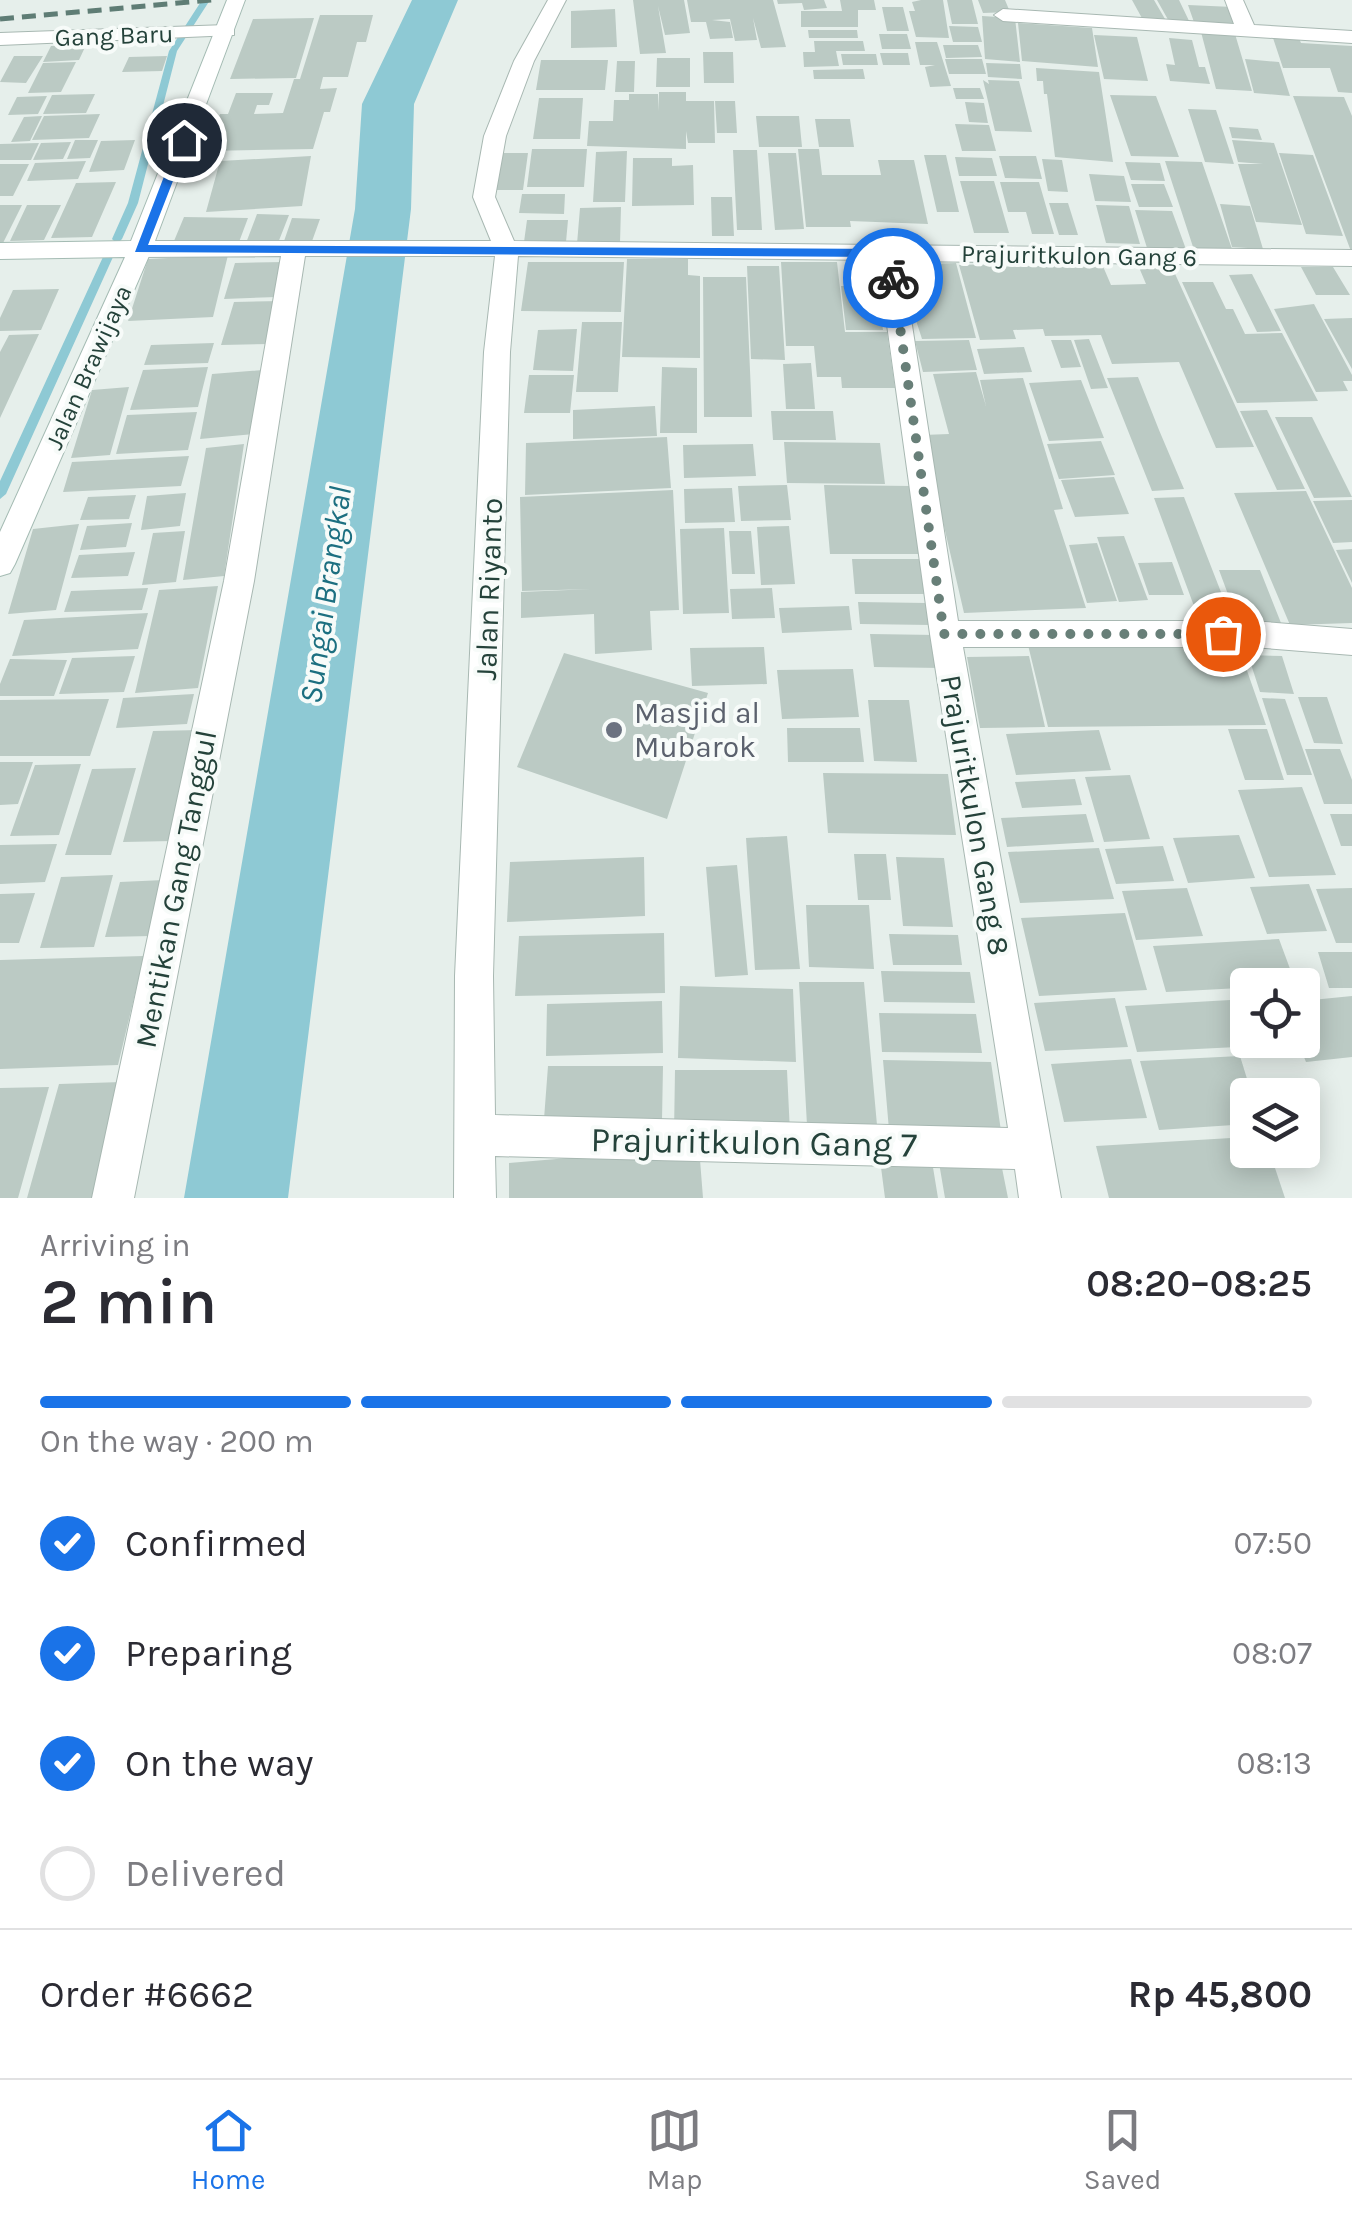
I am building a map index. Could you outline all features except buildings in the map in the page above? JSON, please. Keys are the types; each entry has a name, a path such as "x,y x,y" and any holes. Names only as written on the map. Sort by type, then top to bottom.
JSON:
{"street":[{"name":"Jalan Brawijaya","path":"0,564 140,249 228,31 236,0"},
{"name":"Jalan Riyanto","path":"475,1198 476,936 497,352 507,250 484,197 495,136 524,61 557,0"},
{"path":"1234,0 1247,31"},
{"path":"1003,15 1352,37"},
{"name":"Gang Baru","path":"0,39 228,31"},
{"name":"Mentikan Gang Tanggul","path":"114,1198 307,248"},
{"name":"Prajuritkulon Gang 6","path":"0,250 450,248 1352,258"},
{"name":"Prajuritkulon Gang 8","path":"889,253 944,634 1040,1198"},
{"path":"944,634 1252,634 1352,642"},
{"name":"Prajuritkulon Gang 7","path":"478,1135 1031,1149"}],"waterway":[{"path":"117,239 133,203 173,51 206,0"},
{"name":"Sungai Brangkal","path":"236,1198 383,209 388,104 435,0"},
{"path":"0,494 108,257"}],"railway":[{"path":"0,19 212,0"}],"way so far":[{"path":"893,278 944,634 1223,634"}],"place":[{"name":"Masjid al Mubarok","path":"614,730"}],"route":[{"path":"184,140 140,249 889,253 893,278"}]}
